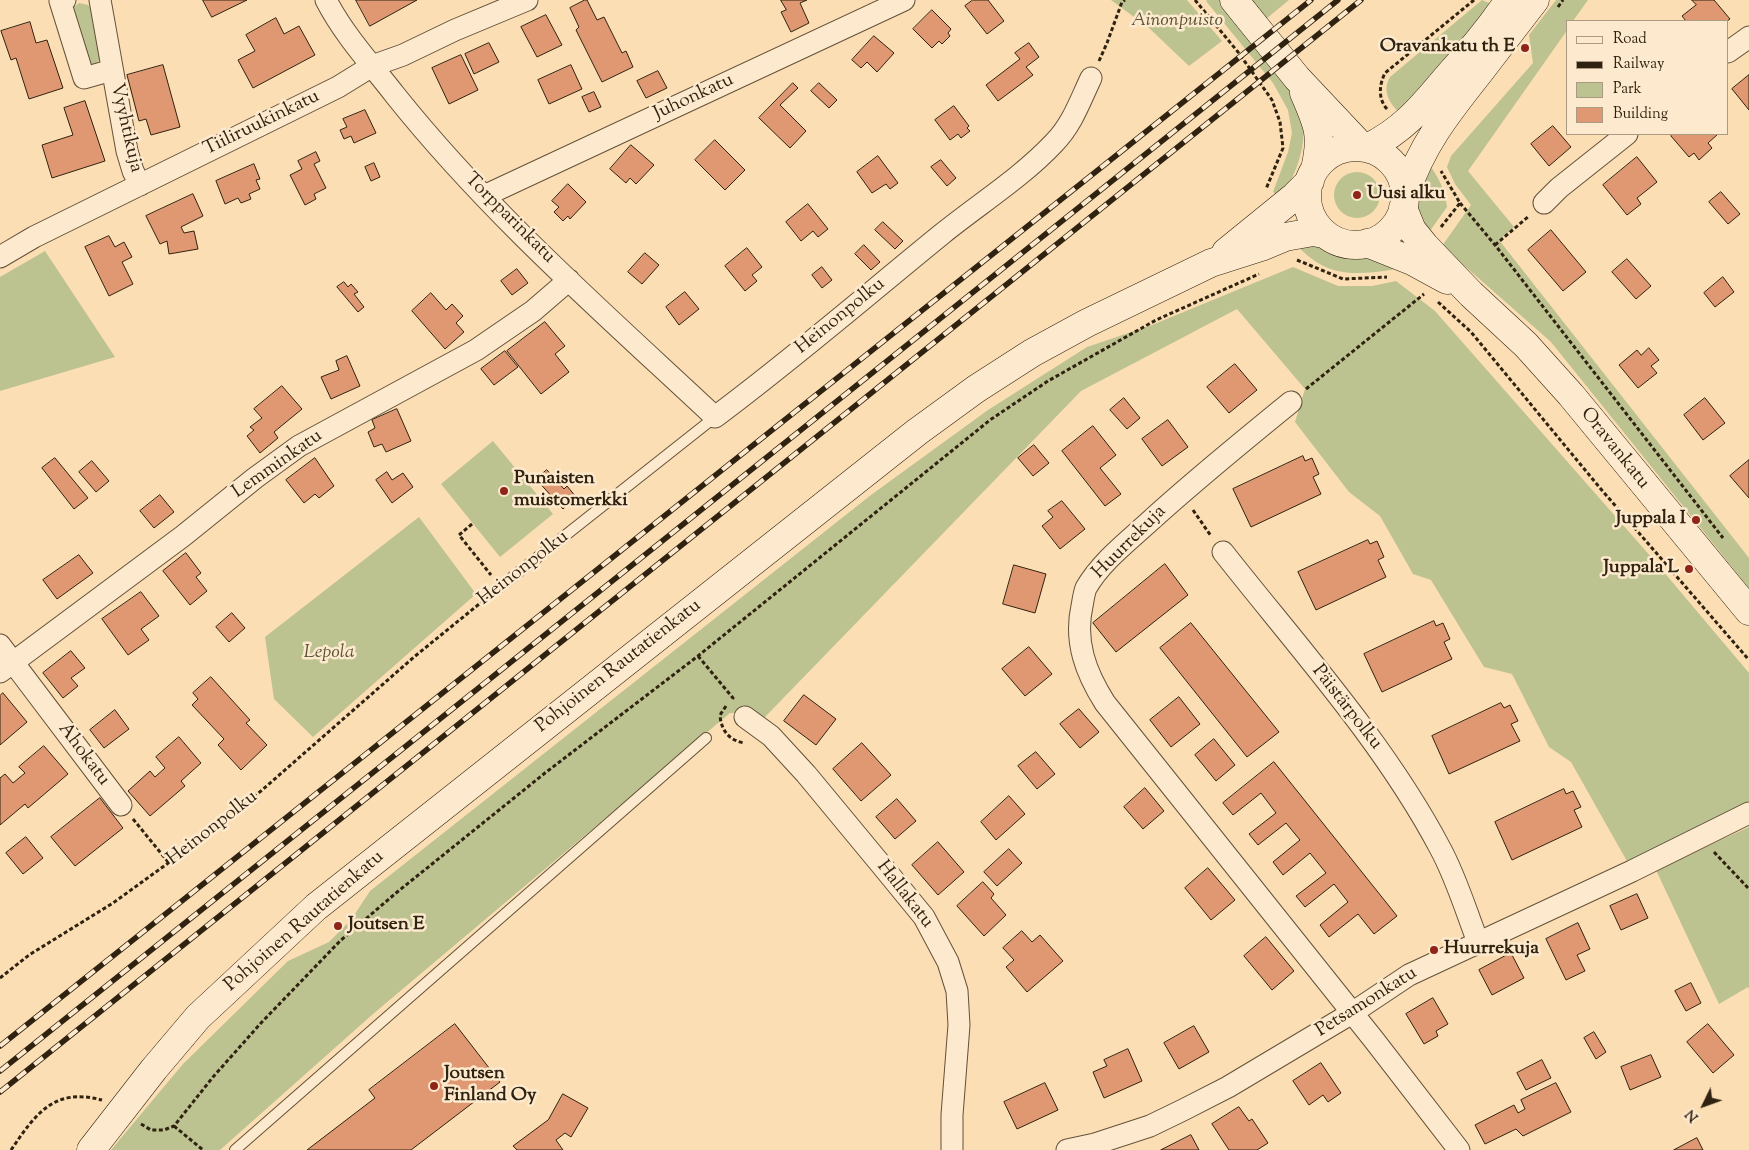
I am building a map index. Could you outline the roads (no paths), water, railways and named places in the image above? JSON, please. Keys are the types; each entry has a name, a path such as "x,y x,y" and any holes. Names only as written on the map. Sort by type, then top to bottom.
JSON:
{"street":[{"name":"Vyyhtikuja","path":"62,0 84,78 112,70"},
{"name":"Vyyhtikuja","path":"100,0 127,151 133,172 140,185"},
{"name":"Torpparinkatu","path":"326,0 346,34 424,132 484,196 569,280 715,417"},
{"name":"Tiiliruukinkatu","path":"0,257 34,237 338,87 372,66 403,55 455,30 527,0"},
{"name":"Juhonkatu","path":"484,196 904,0"},
{"path":"1234,0 1297,78 1365,147 1382,154 1394,166 1402,182 1404,201"},
{"path":"1312,175 1326,158 1337,152 1348,148 1365,147 1392,135 1410,119 1475,45 1509,0"},
{"path":"1297,78 1314,116 1319,135 1320,148 1307,193 1312,217 1324,234 1345,244 1357,245 1367,243 1380,239 1391,231 1398,221 1413,171 1426,145 1447,114 1544,7"},
{"path":"1729,51 1749,37"},
{"name":"Heinonpolku","path":"715,417 762,382 949,228 1020,174 1054,142 1072,120 1091,78"},
{"path":"1544,202 1626,135"},
{"name":"Pohjoinen Rautatienkatu","path":"1211,263 1295,196 1312,175"},
{"name":"Oravankatu","path":"1404,201 1419,253"},
{"name":"Pohjoinen Rautatienkatu","path":"91,1150 125,1105 198,1017 316,907 917,432 976,388 1087,323 1211,263 1285,237 1313,232 1324,234"},
{"name":"Oravankatu","path":"1367,243 1419,253 1471,294 1526,345 1571,395 1749,611"},
{"name":"Lemminkatu","path":"7,667 299,446 476,350 534,311 569,280"},
{"name":"Huurrekuja","path":"1290,402 1180,493 1116,551 1086,589 1080,613 1080,641 1084,662 1092,682 1105,703 1459,1150"},
{"name":"Päistärpolku","path":"1223,552 1360,724 1393,771 1441,849 1478,942"},
{"name":"Ahokatu","path":"0,645 7,667 121,805"},
{"name":"Hallakatu","path":"745,717 771,736 806,774 924,917 948,962 957,991 959,1025 952,1115 952,1150"},
{"name":"Petsamonkatu","path":"1067,1150 1095,1144 1150,1126 1184,1110 1228,1087 1352,1013 1409,975 1632,871 1749,813"}],"lane":[{"name":"Heinonpolku","path":"500,587 715,417"},
{"path":"235,1150 706,738"}],"railway":[{"path":"0,1046 1311,0"},
{"path":"0,1071 1338,0"},
{"path":"0,1092 1361,0"}],"place":[{"name":"Oravankatu th E","path":"1525,48"},
{"name":"Uusi alku","path":"1357,195"},
{"name":"Punaisten muistomerkki","path":"504,491"},
{"name":"Juppala I","path":"1696,520"},
{"name":"Juppala L","path":"1689,569"},
{"name":"Joutsen E","path":"338,926"},
{"name":"Huurrekuja","path":"1434,950"},
{"name":"Joutsen Finland Oy","path":"434,1086"}],"park label":[{"name":"Ainonpuisto","path":"1177,22"},
{"name":"Lepola","path":"329,654"}]}
